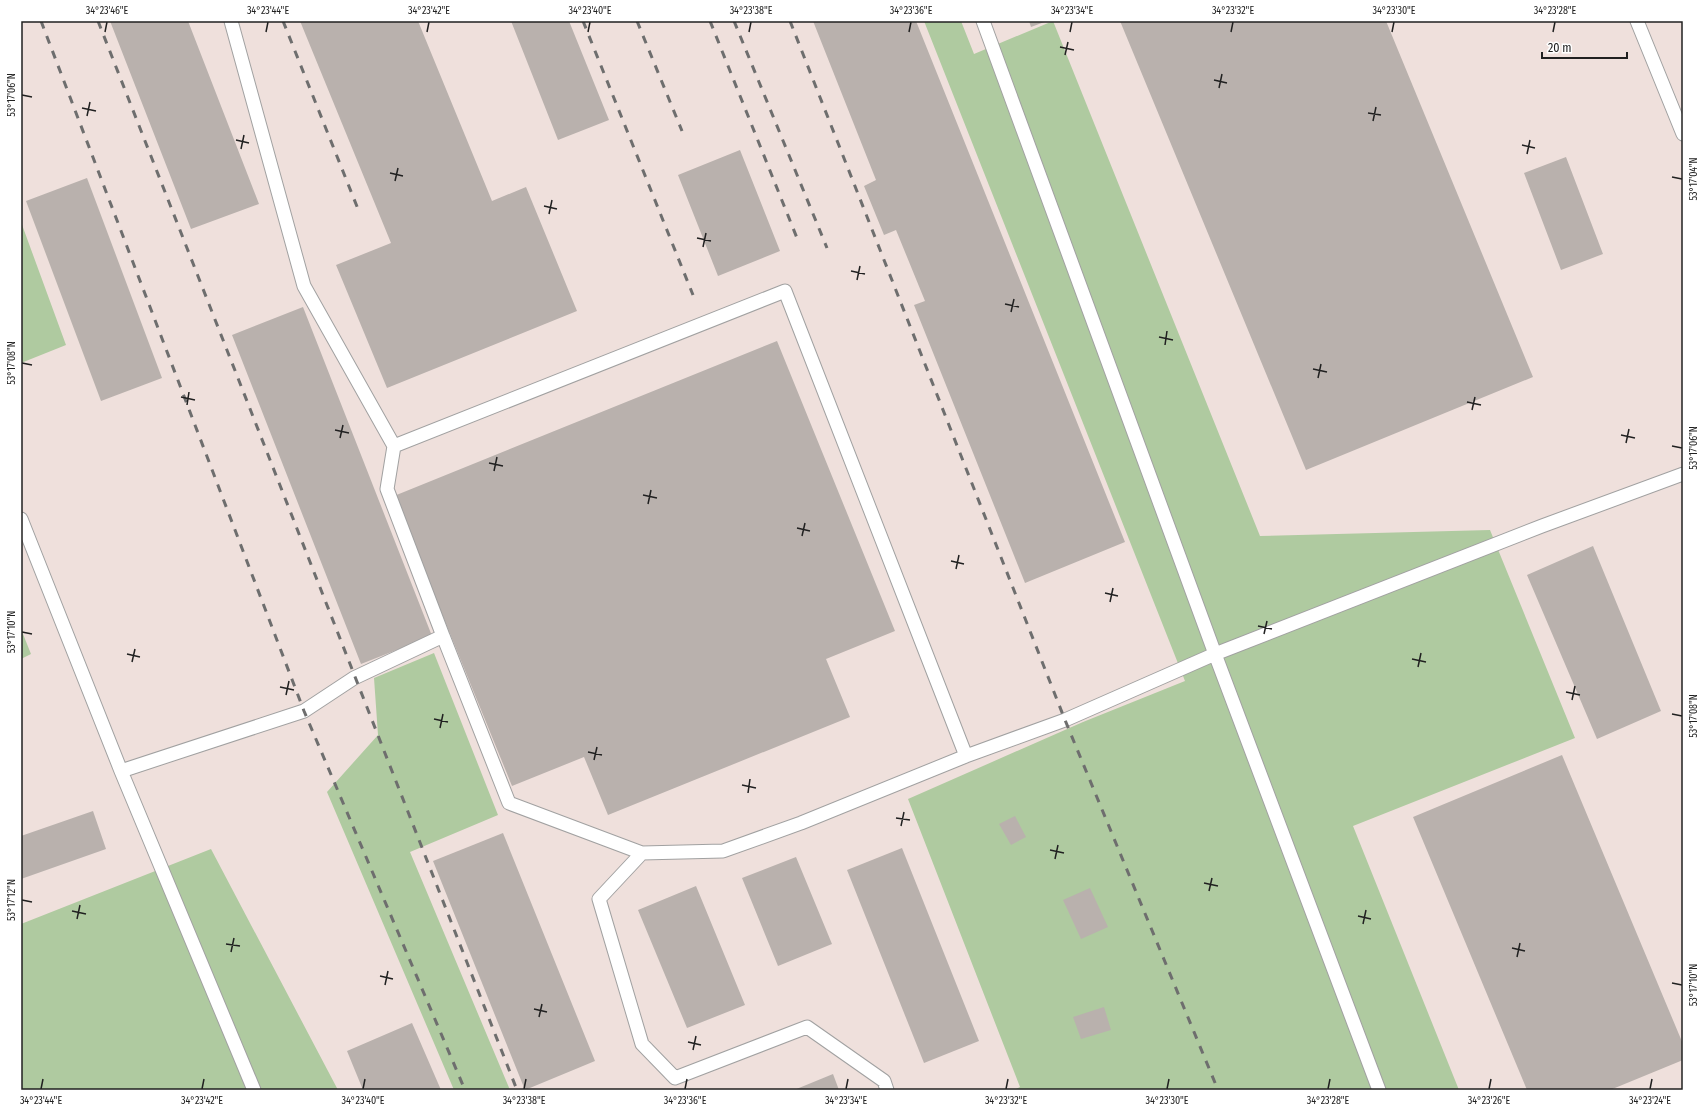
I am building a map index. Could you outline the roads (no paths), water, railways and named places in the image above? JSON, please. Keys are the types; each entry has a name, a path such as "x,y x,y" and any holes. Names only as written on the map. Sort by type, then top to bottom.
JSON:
{"lane":[{"path":"231,21 304,286 394,446 387,488 443,636 509,803 642,853 723,851 801,823 966,756 1065,720 1215,654 1542,526 1683,474"},
{"path":"983,21 1215,654 1379,1090"},
{"path":"1637,21 1683,134"},
{"path":"394,446 786,291 966,756"},
{"path":"21,519 121,771 254,1090"},
{"path":"121,771 304,711 354,678 443,636"},
{"path":"642,853 599,899 642,1044 675,1078 807,1027 884,1081 887,1090"}],"railway":[{"path":"41,21 304,711 465,1090"},
{"path":"98,21 517,1090"},
{"path":"283,21 360,214"},
{"path":"583,21 693,295"},
{"path":"637,21 682,131"},
{"path":"710,21 799,243"},
{"path":"734,21 827,248"},
{"path":"790,21 1065,720 1218,1090"}]}
